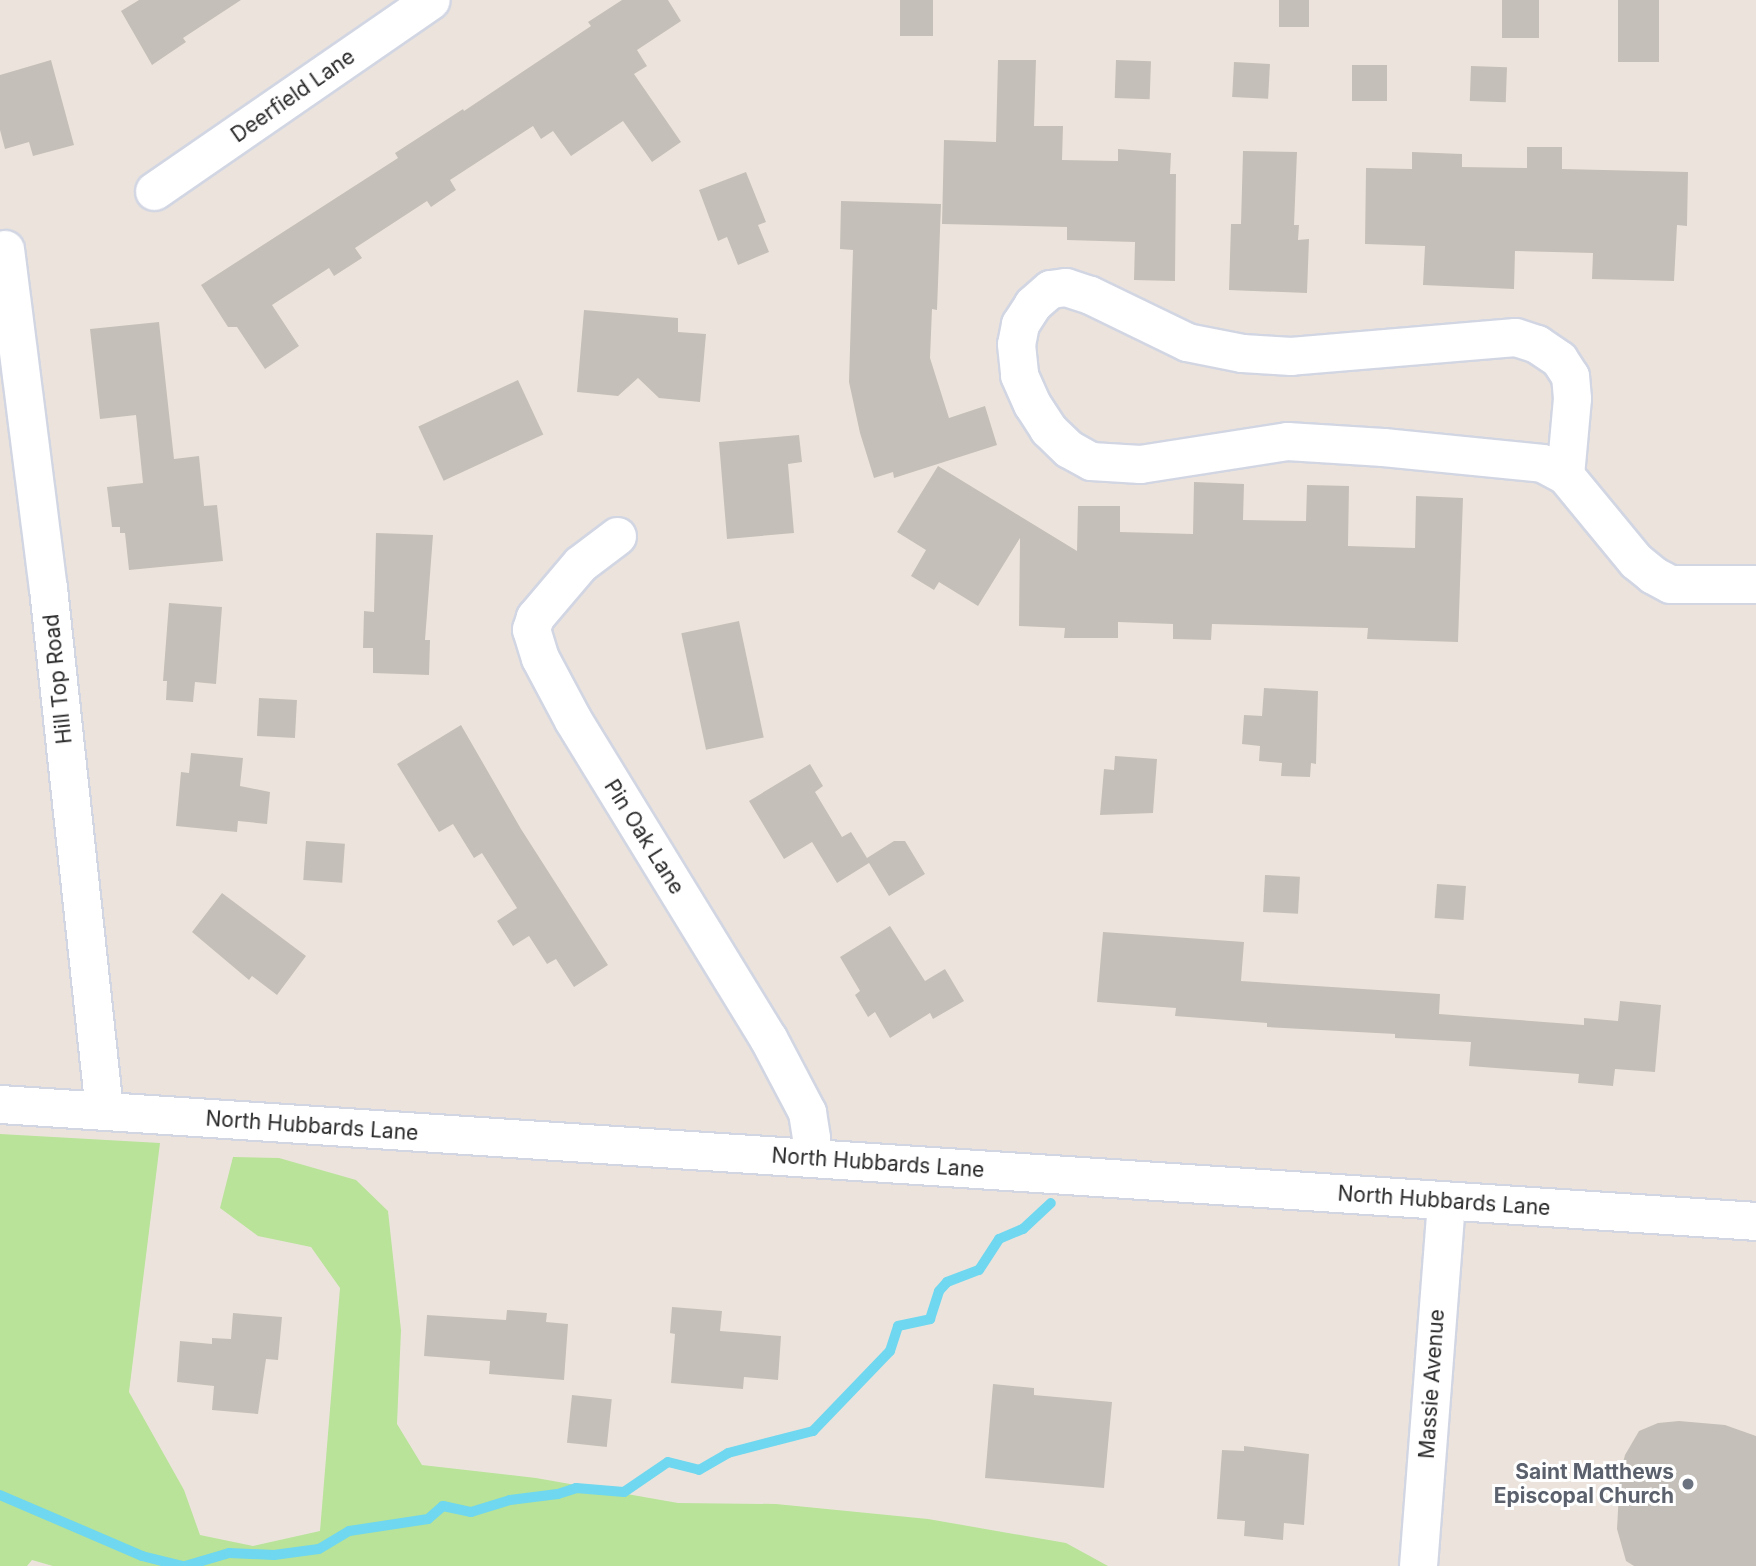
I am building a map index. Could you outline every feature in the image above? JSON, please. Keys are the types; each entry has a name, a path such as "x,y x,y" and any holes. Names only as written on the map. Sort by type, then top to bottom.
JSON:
{"street":[{"name":"Deerfield Lane","path":"154,191 431,0"},
{"name":"Hill Top Road","path":"5,249 48,588 104,1110"},
{"path":"1565,475 1572,398 1570,376 1559,359 1537,344 1515,337 1291,356 1242,353 1187,342 1090,295 1065,287 1050,289 1033,304 1020,324 1016,344 1019,375 1032,404 1048,429 1069,449 1091,461 1140,464 1287,441 1383,447 1542,463 1565,475 1636,561 1653,575 1670,584 1756,584"},
{"name":"Pin Oak Lane","path":"617,536 580,564 534,617 531,629 540,658 573,720 768,1038 807,1112 811,1138 809,1158"},
{"name":"North Hubbards Lane","path":"0,1104 1756,1221"},
{"name":"Massie Avenue","path":"1418,1566 1446,1201"}],"green space":[{"path":"0,1134 160,1143 129,1392 184,1490 200,1535 253,1546 320,1531 340,1288 311,1247 258,1236 220,1208 233,1157 279,1158 356,1180 388,1211 401,1330 397,1424 422,1465 536,1478 678,1503 776,1504 928,1519 1066,1543 1108,1566 53,1566 32,1560 27,1566 0,1566"}],"building":[{"path":"139,0 241,0 183,38 186,42 152,65 121,11"},
{"path":"622,0 668,0 681,21 637,50 647,66 634,74 681,142 652,162 623,121 571,156 553,131 541,139 533,126 450,180 456,190 431,207 427,201 355,248 362,258 334,276 329,268 272,305 299,346 265,369 237,327 228,327 201,285 398,158 395,153 463,109 464,111 591,26 588,22"},
{"path":"900,0 933,0 933,36 900,36"},
{"path":"1279,0 1309,0 1309,27 1279,27"},
{"path":"1502,0 1539,0 1539,38 1502,38"},
{"path":"1618,0 1659,0 1659,62 1618,62"},
{"path":"51,60 74,145 33,156 29,142 5,149 0,130 0,75"},
{"path":"998,60 1036,60 1034,126 1063,126 1062,160 1118,161 1118,149 1171,153 1170,174 1176,174 1175,281 1134,280 1135,242 1067,240 1067,227 942,224 944,140 996,142"},
{"path":"1116,60 1151,61 1150,99 1115,98"},
{"path":"1234,62 1270,64 1268,99 1232,97"},
{"path":"1352,65 1387,65 1387,101 1352,101"},
{"path":"1471,66 1507,67 1506,102 1470,101"},
{"path":"1527,147 1562,147 1562,169 1688,172 1687,226 1677,225 1674,281 1592,279 1593,253 1515,251 1514,289 1423,285 1425,246 1365,244 1366,168 1412,169 1412,152 1462,154 1462,167 1527,168"},
{"path":"1243,151 1297,152 1294,225 1299,225 1298,240 1309,239 1307,293 1229,290 1231,224 1241,224"},
{"path":"746,172 766,222 758,225 769,252 738,265 727,237 718,241 699,190"},
{"path":"841,201 941,204 937,310 932,309 930,358 949,418 985,406 997,445 894,478 893,472 874,478 860,433 849,382 853,250 840,249"},
{"path":"584,310 678,318 678,332 706,334 700,402 659,398 638,378 618,396 577,392"},
{"path":"159,322 174,459 199,456 204,506 217,505 223,561 129,570 125,533 120,533 120,527 112,527 107,487 143,483 136,415 100,419 90,329"},
{"path":"518,380 543,434 444,481 418,426"},
{"path":"799,435 802,462 788,464 794,533 727,539 719,442"},
{"path":"938,466 1077,551 1078,506 1120,506 1120,532 1193,534 1194,482 1244,484 1243,520 1306,521 1307,485 1349,486 1348,546 1415,548 1416,496 1463,498 1458,642 1367,639 1368,628 1212,624 1211,640 1173,639 1173,624 1118,622 1118,638 1064,638 1065,628 1019,626 1020,538 978,606 939,582 934,590 911,576 926,550 897,532"},
{"path":"376,533 433,535 425,640 430,640 429,675 373,673 373,648 363,648 364,611 374,612"},
{"path":"169,603 222,607 216,684 195,682 193,702 166,700 167,681 163,681"},
{"path":"739,621 764,737 706,750 681,633"},
{"path":"1264,688 1318,691 1316,764 1311,763 1310,777 1281,776 1282,763 1259,761 1260,746 1242,744 1244,715 1262,716"},
{"path":"259,698 297,700 295,738 257,736"},
{"path":"461,725 521,829 608,965 574,987 556,959 547,964 529,936 513,946 497,921 517,908 482,853 474,858 453,824 439,832 397,764"},
{"path":"191,753 243,758 240,786 270,792 267,824 238,821 237,832 176,826 181,772 189,773"},
{"path":"1115,756 1157,759 1153,813 1100,815 1104,769 1114,770"},
{"path":"810,764 823,786 815,792 842,837 851,832 867,858 894,841 905,841 925,874 889,896 869,863 837,883 812,842 784,859 749,801"},
{"path":"306,841 345,844 342,883 303,880"},
{"path":"1265,875 1300,877 1298,914 1263,912"},
{"path":"1437,884 1466,886 1464,920 1435,918"},
{"path":"222,893 306,956 277,995 252,976 249,980 192,932"},
{"path":"890,926 925,981 945,969 964,1001 933,1019 930,1013 890,1038 875,1012 868,1017 855,995 860,991 840,957"},
{"path":"1103,932 1244,942 1241,981 1440,994 1439,1014 1584,1025 1584,1018 1618,1021 1620,1001 1661,1005 1655,1072 1615,1069 1613,1086 1578,1083 1579,1074 1469,1066 1471,1042 1395,1038 1395,1034 1267,1027 1267,1023 1175,1016 1176,1008 1097,1002"},
{"path":"672,1307 722,1311 720,1331 781,1336 778,1380 744,1377 743,1389 671,1383 675,1334 670,1333"},
{"path":"507,1310 547,1313 546,1322 568,1324 564,1380 489,1374 490,1361 424,1356 427,1315 506,1320"},
{"path":"233,1313 282,1317 278,1360 266,1359 258,1414 212,1410 214,1386 177,1382 180,1341 212,1344 212,1338 231,1339"},
{"path":"993,1384 1034,1388 1034,1395 1112,1402 1104,1488 985,1478"},
{"path":"572,1395 612,1399 607,1447 567,1443"},
{"name":"Saint Matthews Episcopal Church","path":"1679,1421 1725,1425 1756,1436 1756,1566 1634,1566 1626,1561 1617,1529 1620,1474 1625,1455 1639,1431 1658,1423"},
{"path":"1244,1446 1309,1454 1304,1525 1284,1523 1283,1540 1244,1536 1245,1521 1217,1519 1222,1450 1244,1451"}],"waterway":[{"path":"185,1566 229,1553 274,1555 319,1549 349,1531 428,1519 443,1506 471,1512 510,1500 558,1494 576,1488 624,1492 668,1462 699,1470 728,1453 813,1431 890,1351 898,1326 930,1319 939,1291 947,1282 979,1270 999,1239 1023,1229 1051,1203"},
{"path":"0,1495 142,1556 182,1566"}],"place":[{"name":"Saint Matthews Episcopal Church","path":"1688,1484"}]}
